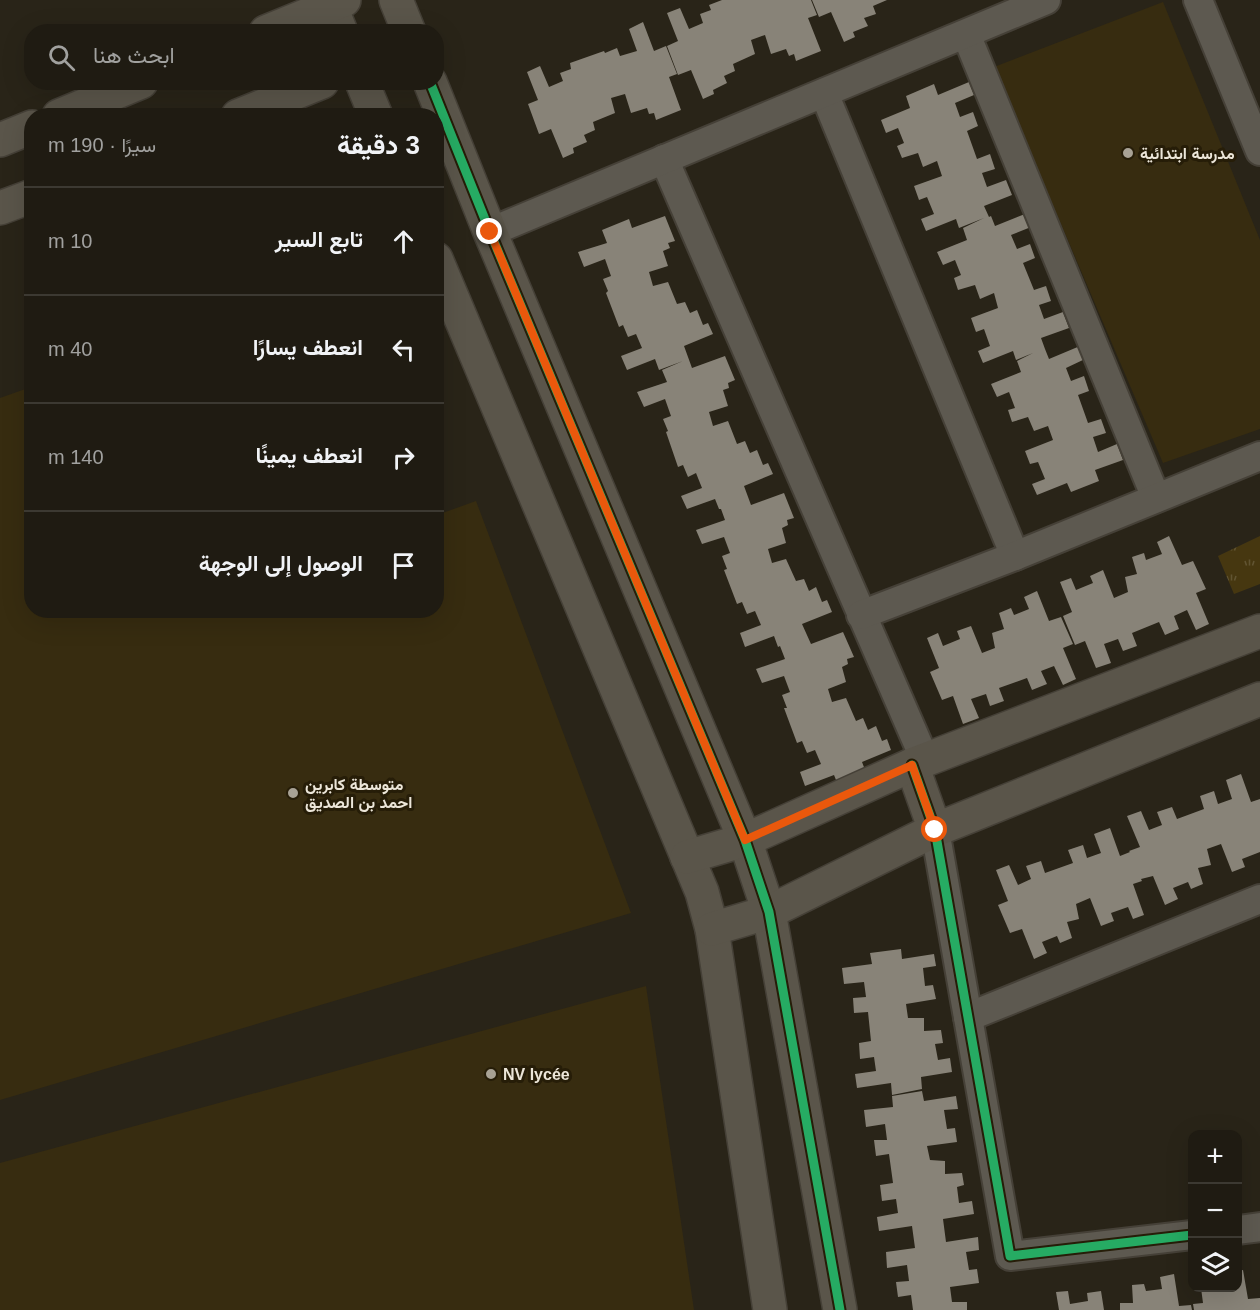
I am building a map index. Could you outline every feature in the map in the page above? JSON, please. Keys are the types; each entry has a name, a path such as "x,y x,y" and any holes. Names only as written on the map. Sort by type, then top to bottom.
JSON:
{"street":[{"path":"396,0 406,24"},
{"path":"490,232 1046,0"},
{"path":"1198,0 1260,151"},
{"path":"290,24 336,9"},
{"path":"966,34 1156,498"},
{"path":"79,108 122,90"},
{"path":"258,108 302,90"},
{"path":"365,90 373,108"},
{"path":"433,90 440,108"},
{"path":"824,93 1015,556"},
{"path":"444,117 745,840 769,912 840,1310"},
{"path":"0,140 24,130"},
{"path":"663,159 861,615 918,763 935,830 1010,1256 1188,1235"},
{"path":"0,208 24,199"},
{"path":"444,278 702,892 712,929 770,1310"},
{"path":"861,615 1015,556 1260,456"},
{"path":"687,857 745,840 918,763 1260,631"},
{"path":"712,929 769,912 935,830 1260,699"},
{"path":"968,1017 1260,899"},
{"path":"1242,1229 1260,1227"}],"shaded area":[{"name":"مدرسة ابتدائية","path":"1163,2 1260,240 1260,429 1163,463 994,67"},
{"name":"متوسطة كابرين احمد بن الصديق","path":"24,389 24,618 444,618 444,512 476,501 631,913 0,1100 0,398"},
{"name":"NV lycée","path":"646,986 694,1310 0,1310 0,1163"}],"green space":[{"path":"1260,536 1260,584 1234,594 1218,556"}],"building":[{"path":"722,0 811,0 817,15 808,18 821,51 796,61 794,54 789,56 786,49 771,54 765,35 751,40 755,54 733,64 735,71 724,76 727,83 713,90 714,94 703,99 691,70 678,75 667,46 678,41 667,13 680,8 689,29 703,23 700,14 711,10 709,5"},
{"path":"812,0 887,0 873,6 876,14 864,18 868,26 853,32 855,37 844,42 831,12 819,17"},
{"path":"643,22 654,51 666,46 677,74 669,77 681,110 656,120 654,113 649,114 647,108 631,113 625,94 611,98 615,113 593,122 595,130 584,135 587,142 573,148 574,153 563,158 551,129 539,134 528,104 538,100 527,72 540,66 549,87 563,81 560,73 571,69 570,63 617,48 620,56 637,51 629,29"},
{"path":"969,82 974,95 955,103 960,117 973,112 978,126 967,131 977,159 990,154 995,169 982,173 987,187 1006,180 1012,195 984,206 995,226 1025,214 1031,227 1011,235 1017,249 1030,244 1035,258 1023,263 1034,290 1046,286 1051,301 1039,305 1044,319 1063,312 1069,328 1041,338 1045,349 1049,359 1080,346 1085,359 1066,368 1071,381 1084,376 1089,391 1078,395 1088,423 1101,419 1106,433 1093,437 1098,452 1117,444 1123,460 1095,470 1099,481 1071,492 1067,483 1037,495 1032,484 1045,479 1038,462 1030,464 1025,451 1053,440 1048,426 1034,431 1028,417 1012,422 1008,410 1015,408 1009,392 997,397 991,384 1021,372 1017,361 1033,353 1016,360 1013,351 983,363 978,351 990,346 984,329 976,332 971,318 998,308 994,293 980,299 975,285 958,290 954,278 961,275 955,260 943,265 937,252 967,240 963,228 984,218 959,228 956,219 926,231 921,219 934,214 927,197 919,200 914,186 942,176 937,161 923,167 918,153 902,158 897,146 904,143 898,128 886,133 881,120 910,108 906,96 934,84 938,95"},
{"path":"665,216 675,241 668,243 670,248 663,251 668,266 649,272 653,286 668,282 677,304 685,302 690,313 697,310 703,325 708,323 713,334 684,346 692,368 725,356 735,380 728,383 729,388 723,390 728,406 709,412 713,426 728,421 737,444 745,441 750,453 757,450 763,465 768,463 773,474 744,486 751,505 784,493 794,518 787,520 788,525 782,528 786,543 768,549 772,563 786,559 796,581 804,579 809,591 816,587 822,602 827,600 832,612 802,624 811,644 843,632 854,657 847,659 848,664 842,667 846,682 828,689 832,702 846,698 856,721 863,718 868,730 876,726 882,741 887,739 891,750 862,762 867,775 838,785 834,775 805,786 800,772 821,764 815,750 807,753 802,741 797,743 784,708 787,708 782,695 790,692 784,676 762,683 756,669 785,659 780,646 778,647 774,636 745,647 740,633 761,625 755,611 747,614 742,602 737,604 724,570 727,569 722,556 730,553 724,537 702,544 696,530 725,520 721,509 715,499 687,509 681,496 702,488 696,473 688,477 683,465 678,467 663,419 671,416 665,399 644,407 637,392 667,382 662,370 683,361 659,370 655,359 627,370 621,356 642,348 636,334 628,337 623,325 619,327 603,279 611,276 605,259 584,267 578,252 607,243 602,230 629,219 632,228"},
{"path":"1169,536 1182,565 1193,561 1206,589 1196,593 1209,624 1196,630 1187,610 1174,616 1179,629 1165,635 1159,622 1132,633 1137,646 1123,651 1118,639 1104,644 1111,663 1096,668 1085,641 1075,645 1063,616 1072,612 1060,582 1071,578 1076,590 1093,583 1090,576 1103,570 1114,598 1128,592 1125,577 1137,574 1132,557 1144,553 1146,560 1162,554 1157,542"},
{"path":"1037,591 1049,621 1061,617 1073,644 1063,648 1076,679 1063,685 1054,666 1041,671 1047,684 1032,690 1027,678 999,688 1004,701 990,706 986,694 971,699 979,718 963,724 953,696 942,700 930,672 939,668 927,638 938,633 943,646 960,639 957,631 971,626 982,653 995,648 992,633 1004,629 999,613 1011,608 1014,615 1029,609 1024,597"},
{"path":"1241,774 1251,802 1260,799 1260,852 1242,859 1245,867 1232,872 1221,844 1207,849 1211,865 1198,868 1203,884 1191,889 1188,882 1173,888 1178,899 1165,905 1153,876 1133,884 1144,915 1133,919 1128,907 1111,913 1114,921 1101,926 1090,898 1076,904 1079,919 1067,922 1072,938 1060,943 1057,936 1042,942 1047,953 1034,959 1022,929 1010,933 998,905 1008,901 996,870 1009,865 1018,885 1031,879 1026,866 1041,861 1045,873 1073,863 1068,850 1083,845 1087,858 1101,853 1094,834 1110,828 1120,856 1140,847 1127,816 1141,811 1149,830 1162,825 1157,812 1172,807 1177,819 1204,809 1200,796 1214,791 1218,804 1232,799 1226,780"},
{"path":"901,949 902,959 934,954 936,966 923,968 925,986 933,985 936,999 906,1004 908,1018 924,1018 924,1031 941,1030 943,1043 935,1044 938,1060 950,1058 952,1072 921,1077 922,1089 892,1095 891,1083 857,1088 855,1074 876,1071 874,1057 860,1059 859,1043 871,1041 868,1012 854,1013 853,998 866,997 864,982 844,984 842,968 872,964 870,953"},
{"path":"922,1091 924,1101 956,1096 958,1109 944,1110 947,1129 955,1128 957,1142 927,1146 930,1160 945,1161 945,1174 962,1173 964,1185 957,1187 959,1203 972,1201 974,1214 943,1219 946,1242 978,1237 979,1250 966,1252 969,1270 977,1269 979,1283 950,1287 952,1302 967,1302 967,1310 913,1310 911,1295 898,1297 896,1282 909,1281 907,1265 887,1268 886,1252 915,1248 912,1226 879,1231 877,1217 898,1213 896,1199 882,1201 880,1185 893,1183 889,1154 876,1156 874,1140 887,1140 885,1124 866,1127 864,1110 893,1107 892,1096"},
{"path":"1242,1270 1248,1299 1260,1298 1260,1310 1194,1310 1193,1304 1203,1303 1202,1292 1242,1292"},
{"path":"1174,1274 1179,1306 1191,1305 1192,1310 1120,1310 1120,1303 1133,1303 1132,1285 1144,1284 1146,1291 1162,1289 1160,1277"},
{"path":"1068,1291 1070,1304 1088,1301 1087,1293 1101,1291 1104,1310 1059,1310 1056,1292"}],"cycle path":[{"path":"433,90 440,108"},
{"path":"444,117 745,840 769,912 840,1310"},
{"path":"912,765 935,830 1010,1256 1188,1235"}],"place":[{"name":"مدرسة ابتدائية","path":"1128,153"},
{"name":"متوسطة كابرين احمد بن الصديق","path":"293,793"},
{"name":"NV lycée","path":"491,1074"}],"route":[{"path":"490,232 745,840 912,765 935,830"}]}
